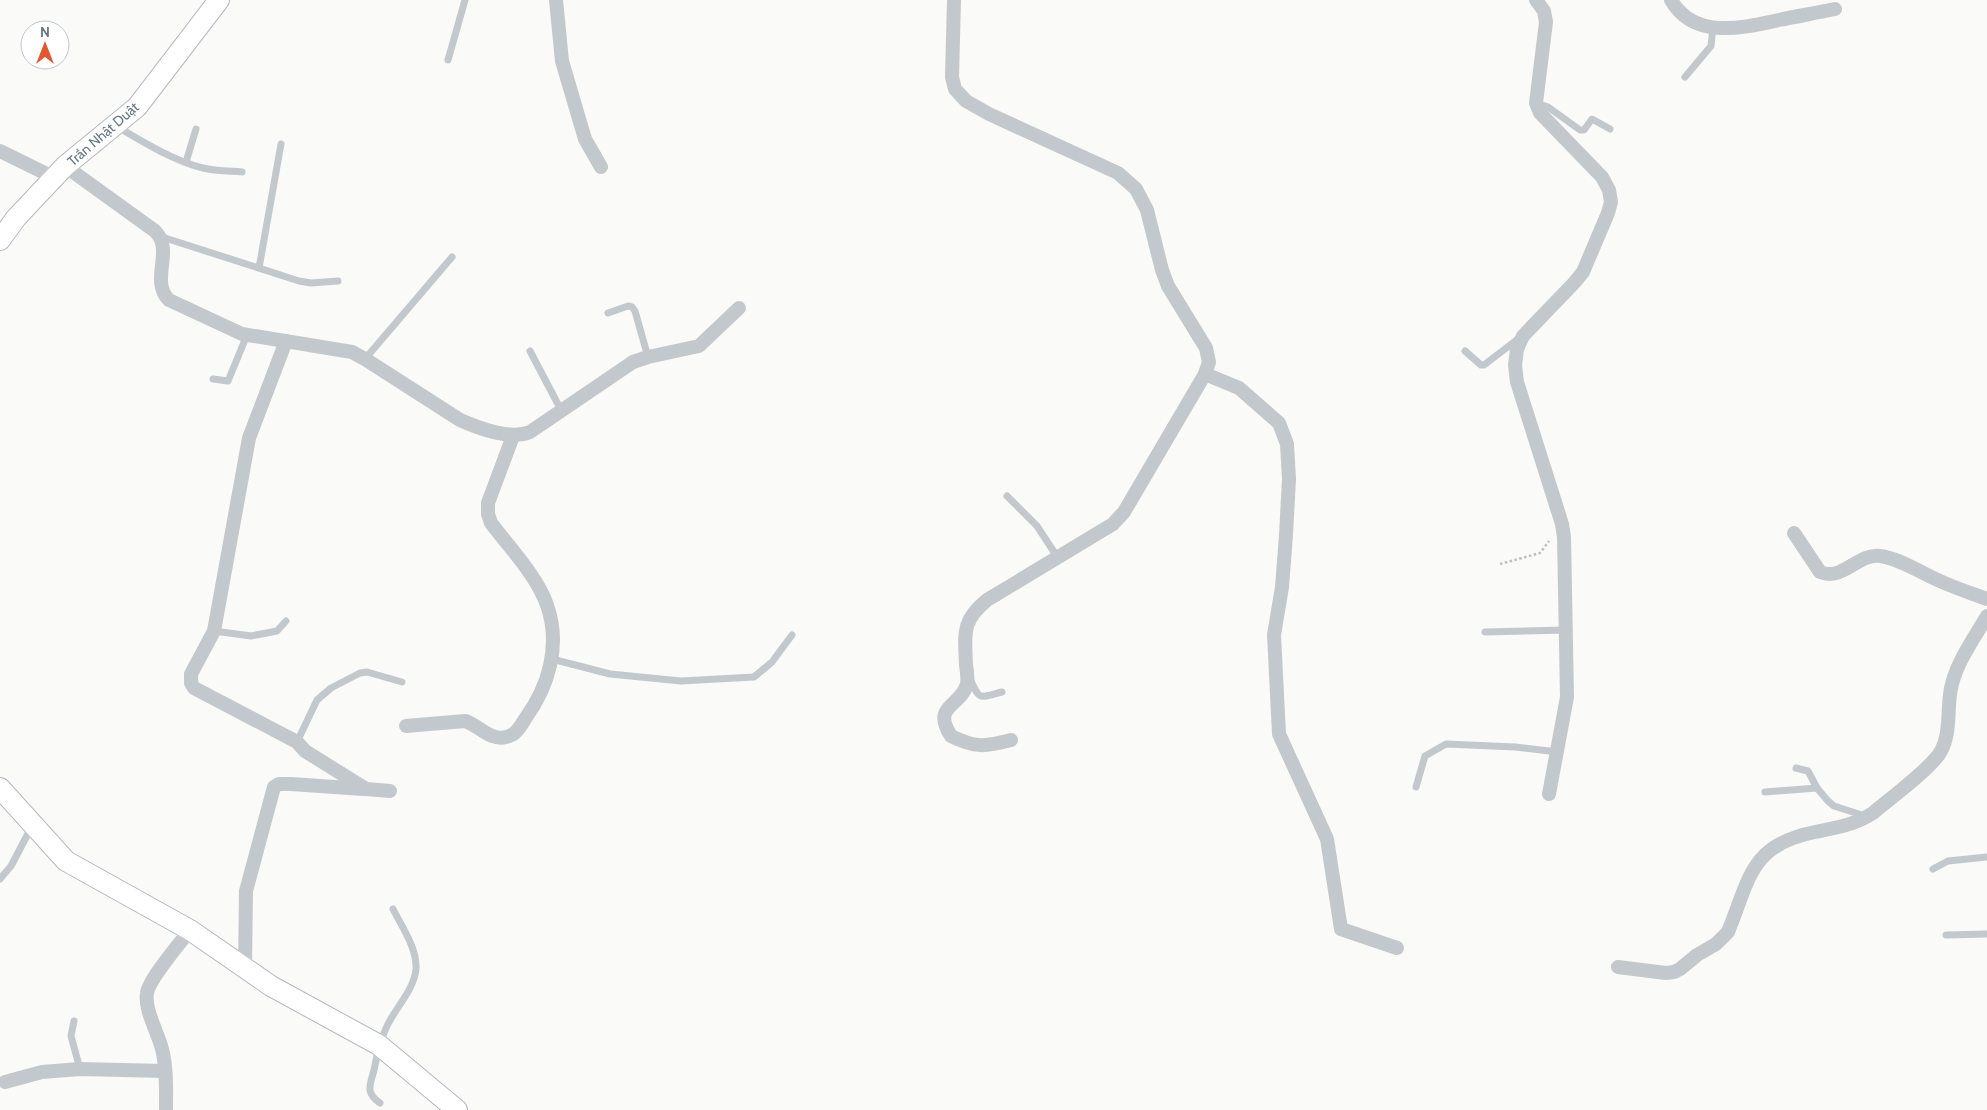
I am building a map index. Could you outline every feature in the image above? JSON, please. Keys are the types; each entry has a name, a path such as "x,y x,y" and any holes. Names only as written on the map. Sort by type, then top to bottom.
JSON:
{"street":[{"name":"Trần Nhật Duật","path":"0,240 16,218 60,172 137,107 219,0"},
{"path":"556,0 562,62 585,139 601,168"},
{"path":"954,0 952,77 955,89 966,101 989,114 1118,173 1136,189 1147,210 1162,270 1168,286 1206,348 1209,362 1205,374 1124,512 1113,524 987,600 974,610 967,623 965,638 967,684 963,692 947,708 944,715 944,723 950,736 979,746 989,746 1011,740"},
{"path":"1536,0 1544,11 1546,22 1536,103 1540,113 1602,178 1609,190 1611,202 1608,214 1583,272 1523,336 1517,349 1515,365 1517,382 1562,524 1567,697 1549,794"},
{"path":"1671,0 1678,12 1701,25 1723,29 1747,27 1835,8"},
{"path":"0,151 60,172 162,237 164,246 160,284 162,293 169,300 247,335 337,348 352,352 460,420 470,425 514,436 530,432 622,368 648,357 699,346 739,308"},
{"path":"286,341 247,445 214,631 191,674 191,683 194,688 297,742 305,751 366,789"},
{"path":"1205,374 1238,388 1279,423 1287,444 1289,479 1286,535 1282,587 1274,636 1279,734 1327,839 1341,929 1397,948"},
{"path":"406,726 465,721 473,724 488,735 498,738 508,737 517,732 536,705 543,689 552,659 554,641 552,622 539,586 491,523 488,514 488,503 514,436"},
{"path":"1794,533 1820,572 1827,576 1836,574 1878,555 1889,558 1942,582 1987,598"},
{"path":"1618,967 1666,973 1680,969 1691,958 1723,939 1728,932 1752,872 1761,857 1776,844 1793,836 1849,825 1868,816 1932,762 1941,752 1945,739 1951,685 1956,671 1987,616"},
{"path":"245,968 246,891 274,787 279,784 290,784 390,791"},
{"path":"0,788 66,862 190,930 271,986 379,1045 458,1110"},
{"path":"166,1110 165,1070 162,1049 148,1006 147,993 151,983 190,930"},
{"path":"5,1082 42,1072 80,1069 165,1070"}],"lane":[{"path":"448,60 465,0"},
{"path":"1685,77 1710,46 1713,27"},
{"path":"1536,103 1548,107 1580,130 1584,130 1592,119 1610,129"},
{"path":"116,126 151,147 186,162 204,168 242,172"},
{"path":"186,162 196,129"},
{"path":"259,268 281,144"},
{"path":"162,237 299,281 311,283 338,281"},
{"path":"365,359 452,257"},
{"path":"608,313 628,306 632,307 635,311 648,357"},
{"path":"213,379 228,381 247,335"},
{"path":"1465,351 1480,365 1484,365 1523,336"},
{"path":"530,351 561,410"},
{"path":"1007,496 1037,526 1058,558"},
{"path":"214,631 251,636 276,631 286,620"},
{"path":"1485,632 1566,630"},
{"path":"552,659 610,674 681,681 754,677 772,662 792,635"},
{"path":"297,742 318,700 331,688 360,673 367,672 402,682"},
{"path":"967,672 977,694 980,696 984,697 1002,692"},
{"path":"1416,787 1425,756 1446,744 1515,747 1558,752"},
{"path":"1796,768 1808,771 1817,788 1834,806 1868,816"},
{"path":"1765,792 1817,788"},
{"path":"0,879 11,866 32,825"},
{"path":"1934,869 1948,861 1987,857"},
{"path":"380,1103 372,1097 370,1089 379,1045 387,1025 414,980 416,968 416,957 393,909"},
{"path":"1946,935 1987,934"},
{"path":"74,1021 71,1036 80,1069"}],"path":[{"path":"1500,564 1540,553 1562,524"}]}
